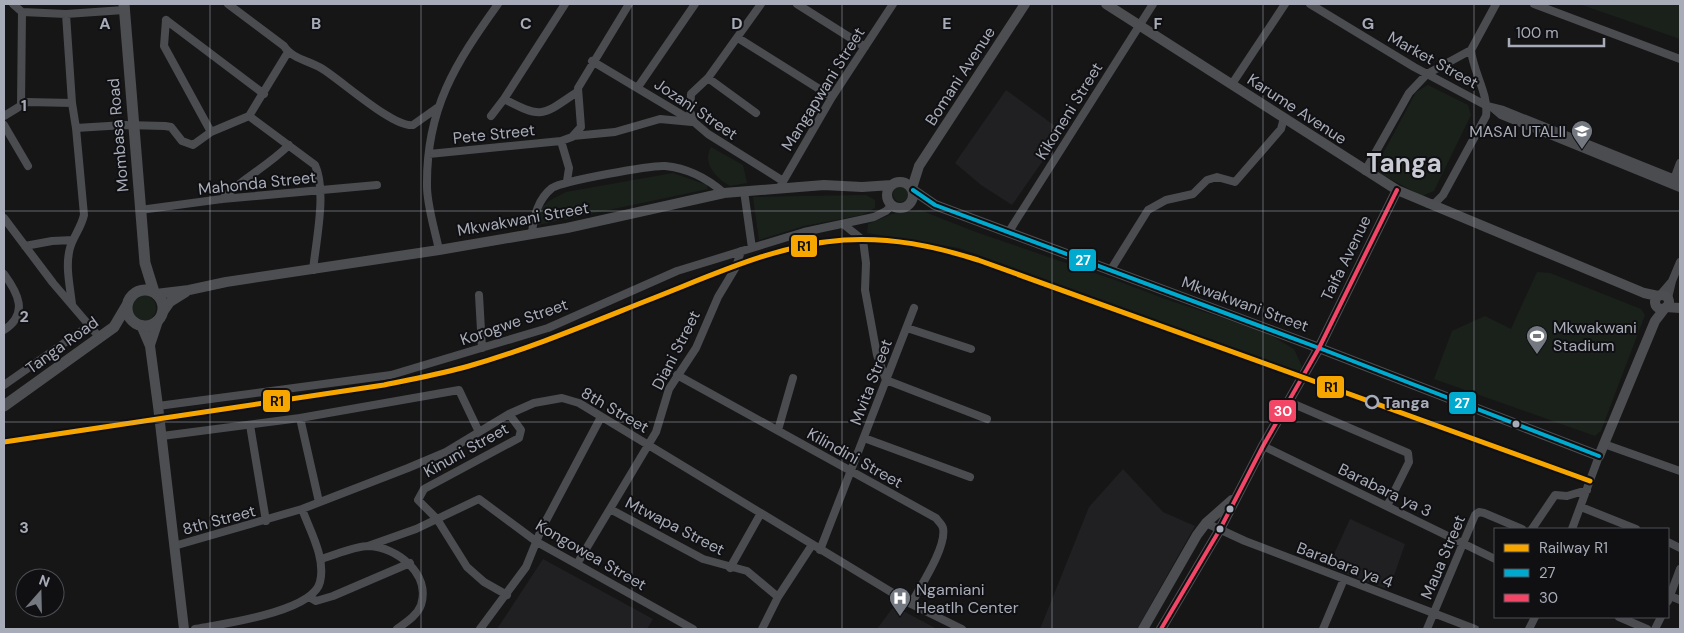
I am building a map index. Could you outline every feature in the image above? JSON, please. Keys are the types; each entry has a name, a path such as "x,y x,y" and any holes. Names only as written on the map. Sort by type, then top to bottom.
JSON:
{"highway":[{"name":"Mombasa Road","path":"124,7 145,263 155,293"},
{"name":"Mombasa Road","path":"114,327 129,301 145,263"},
{"path":"114,327 124,324 149,326 160,316 163,305 155,293 141,291 129,301 128,313 139,325"},
{"name":"Tanga Road","path":"4,406 114,327"}],"main road":[{"name":"Bomani Avenue","path":"919,166 1025,4"},
{"name":"Karume Avenue","path":"1106,4 1397,190 1662,302 1680,306"},
{"path":"890,202 889,189 919,166"},
{"path":"908,205 912,201 912,189 919,166"},
{"path":"862,187 904,182 935,205"},
{"name":"Mkwakwani Street","path":"155,293 189,290 226,282 313,270 439,250 532,232 567,228 724,193 781,185 862,187"},
{"path":"862,187 890,202 897,208 908,205 935,205"},
{"name":"Taifa Avenue","path":"1161,629 1219,531 1263,446 1319,348 1397,190"},
{"name":"Mkwakwani Street","path":"935,205 1319,348 1599,456"},
{"path":"150,346 160,316 170,302 189,290"},
{"path":"1599,456 1662,302"},
{"path":"139,325 150,346 184,629"},
{"name":"Taifa Avenue","path":"1143,629 1206,523 1237,496"},
{"path":"1173,578 1187,585"}],"street":[{"path":"13,4 22,12 66,14 124,7"},
{"path":"228,4 284,46 288,52 320,67 370,104 404,124 413,125 437,108"},
{"path":"439,250 427,187 429,154 437,108 462,54 498,4"},
{"path":"491,116 565,4"},
{"path":"572,137 580,128 577,92 592,61 629,4"},
{"path":"638,87 696,4"},
{"path":"572,137 615,132 660,119 694,122 690,111 690,94 708,78 761,4"},
{"path":"798,4 864,47"},
{"name":"Mangapwani Street","path":"781,185 832,96 892,4"},
{"name":"Kikoneni Street","path":"1008,233 1153,4"},
{"path":"1232,84 1285,4"},
{"name":"Market Street","path":"1310,4 1427,74 1490,107 1501,116 1676,182 1680,188"},
{"path":"1365,171 1409,94 1427,74 1471,50 1496,4"},
{"path":"1534,4 1680,59"},
{"path":"21,106 22,12"},
{"path":"66,14 72,103 84,215 81,229 70,246 67,263 72,304"},
{"path":"211,132 164,46 166,20 264,94"},
{"path":"738,38 832,96"},
{"path":"1428,204 1440,199 1490,107 1472,60 1471,50"},
{"path":"76,128 124,125 171,127 182,141 193,145 211,132 249,116 288,52"},
{"name":"Jozani Street","path":"592,61 694,122 708,134 781,185"},
{"path":"708,78 756,113"},
{"path":"504,99 531,113 545,112 577,92"},
{"path":"4,116 27,102 72,103"},
{"path":"249,116 315,165 320,190 313,270"},
{"path":"1110,271 1148,210 1166,200 1193,194 1207,180 1217,177 1235,182 1281,129 1284,118"},
{"path":"4,125 28,166"},
{"name":"Pete Street","path":"429,154 561,141 572,137"},
{"path":"561,141 569,168 567,181"},
{"path":"222,199 237,184 263,168 289,146"},
{"path":"1676,182 1680,163"},
{"path":"532,232 534,214 541,200 552,188 567,181 665,166 687,171 710,181 724,193"},
{"name":"Mahonda Street","path":"140,210 222,199 376,185"},
{"path":"744,191 752,248"},
{"name":"Korogwe Street","path":"158,406 391,375 548,328 677,271 804,232 874,217 886,212 890,202"},
{"path":"4,218 100,338"},
{"path":"843,224 863,240 866,263 865,290 877,355 886,380 987,419"},
{"path":"25,246 52,241 73,240"},
{"name":"Diani Street","path":"577,564 656,432 669,389 696,348 718,297 736,266 741,251"},
{"path":"1662,302 1680,262"},
{"path":"4,274 19,298 19,312 12,325 4,330"},
{"path":"478,294 482,348"},
{"name":"Mvita Street","path":"820,550 914,308"},
{"path":"4,385 90,325"},
{"path":"907,328 971,349"},
{"name":"Kilindini Street","path":"677,375 936,518 943,526 943,538 938,552 911,604"},
{"path":"778,430 793,378"},
{"path":"162,436 300,418 459,390 479,432"},
{"name":"8th Street","path":"174,546 266,521 302,509 438,455 509,414 548,399 562,398 579,404 601,416 911,604 962,629"},
{"path":"1289,402 1408,453 1409,462 1387,506"},
{"name":"Kinuni Street","path":"507,595 484,582 467,567 437,519 418,500 419,494 424,489 519,438 521,430 509,414"},
{"path":"480,629 526,567 541,530 601,416"},
{"path":"300,418 319,502"},
{"path":"250,425 266,521"},
{"path":"864,438 970,478"},
{"path":"1604,444 1680,471"},
{"name":"Barabara ya 3","path":"1263,446 1494,558"},
{"path":"1572,528 1599,456"},
{"path":"1533,528 1555,495 1567,496 1587,490"},
{"name":"Kongowea Street","path":"437,519 479,499 537,542 693,629"},
{"path":"1581,507 1634,528"},
{"path":"195,629 278,612 309,597 320,583 320,559 302,509"},
{"name":"Mtwapa Street","path":"610,509 703,559 747,572 778,597"},
{"name":"Maua Street","path":"1427,629 1475,515 1479,512 1519,528"},
{"path":"730,568 760,513"},
{"path":"320,559 416,530 437,519"},
{"name":"Barabara ya 4","path":"1206,523 1219,531 1475,629"},
{"path":"762,629 778,597 812,545"},
{"path":"368,546 398,554 410,563 421,586 420,606 412,618 397,629"},
{"path":"309,597 316,601 333,596 410,563"},
{"path":"1680,569 1669,597 1680,600"},
{"path":"1326,628 1344,579"},
{"path":"1621,618 1647,629"}],"shaded area":[{"path":"1579,4 1680,4 1680,39"},
{"path":"1428,85 1468,105 1471,115 1434,191 1422,196 1379,173 1379,161 1416,92"},
{"path":"1006,90 1063,132 1012,205 981,185 955,163"},
{"path":"711,147 743,165 747,183 730,186 715,175 708,159"},
{"path":"673,173 707,185 708,189 538,225 537,219 541,208 566,192"},
{"path":"898,186 904,186 909,191 907,200 898,202 893,197 893,191"},
{"path":"866,195 875,200 875,208 862,215 804,226 759,240 753,197"},
{"path":"920,210 973,231 1168,300 1265,332 1294,349 1302,367 1299,371 959,248 867,233 868,224 892,214"},
{"name":"Mkwakwani Stadium","path":"1537,272 1550,273 1641,309 1645,315 1601,431 1595,436 1434,379 1452,331 1485,316 1511,329"},
{"path":"143,295 152,299 156,308 152,317 143,321 134,317 130,308 134,299"},
{"path":"1123,469 1163,512 1195,526 1137,629 1040,629 1089,507"},
{"path":"1350,519 1405,544 1389,590 1328,567"},
{"path":"543,559 653,619 647,629 497,629"},
{"name":"Ngamiani Heatlh Center","path":"894,606 937,629 877,629"}],"rail line":[{"name":"R1","path":"4,442 384,385 448,372 536,344 743,263 793,248 818,243 861,239 912,244 978,260 1590,481"}],"transit line":[{"name":"27","path":"913,190 935,205 1319,348 1599,456"},
{"name":"30","path":"1161,629 1219,531 1263,446 1319,348 1397,190"}],"place":[{"name":"MASAI UTALII","path":"1582,150"},
{"name":"Mkwakwani Stadium","path":"1537,355"},
{"name":"Tanga","path":"1372,402"},
{"name":"Ngamiani Heatlh Center","path":"900,617"}],"district":[{"name":"Tanga","path":"1404,163"}]}
